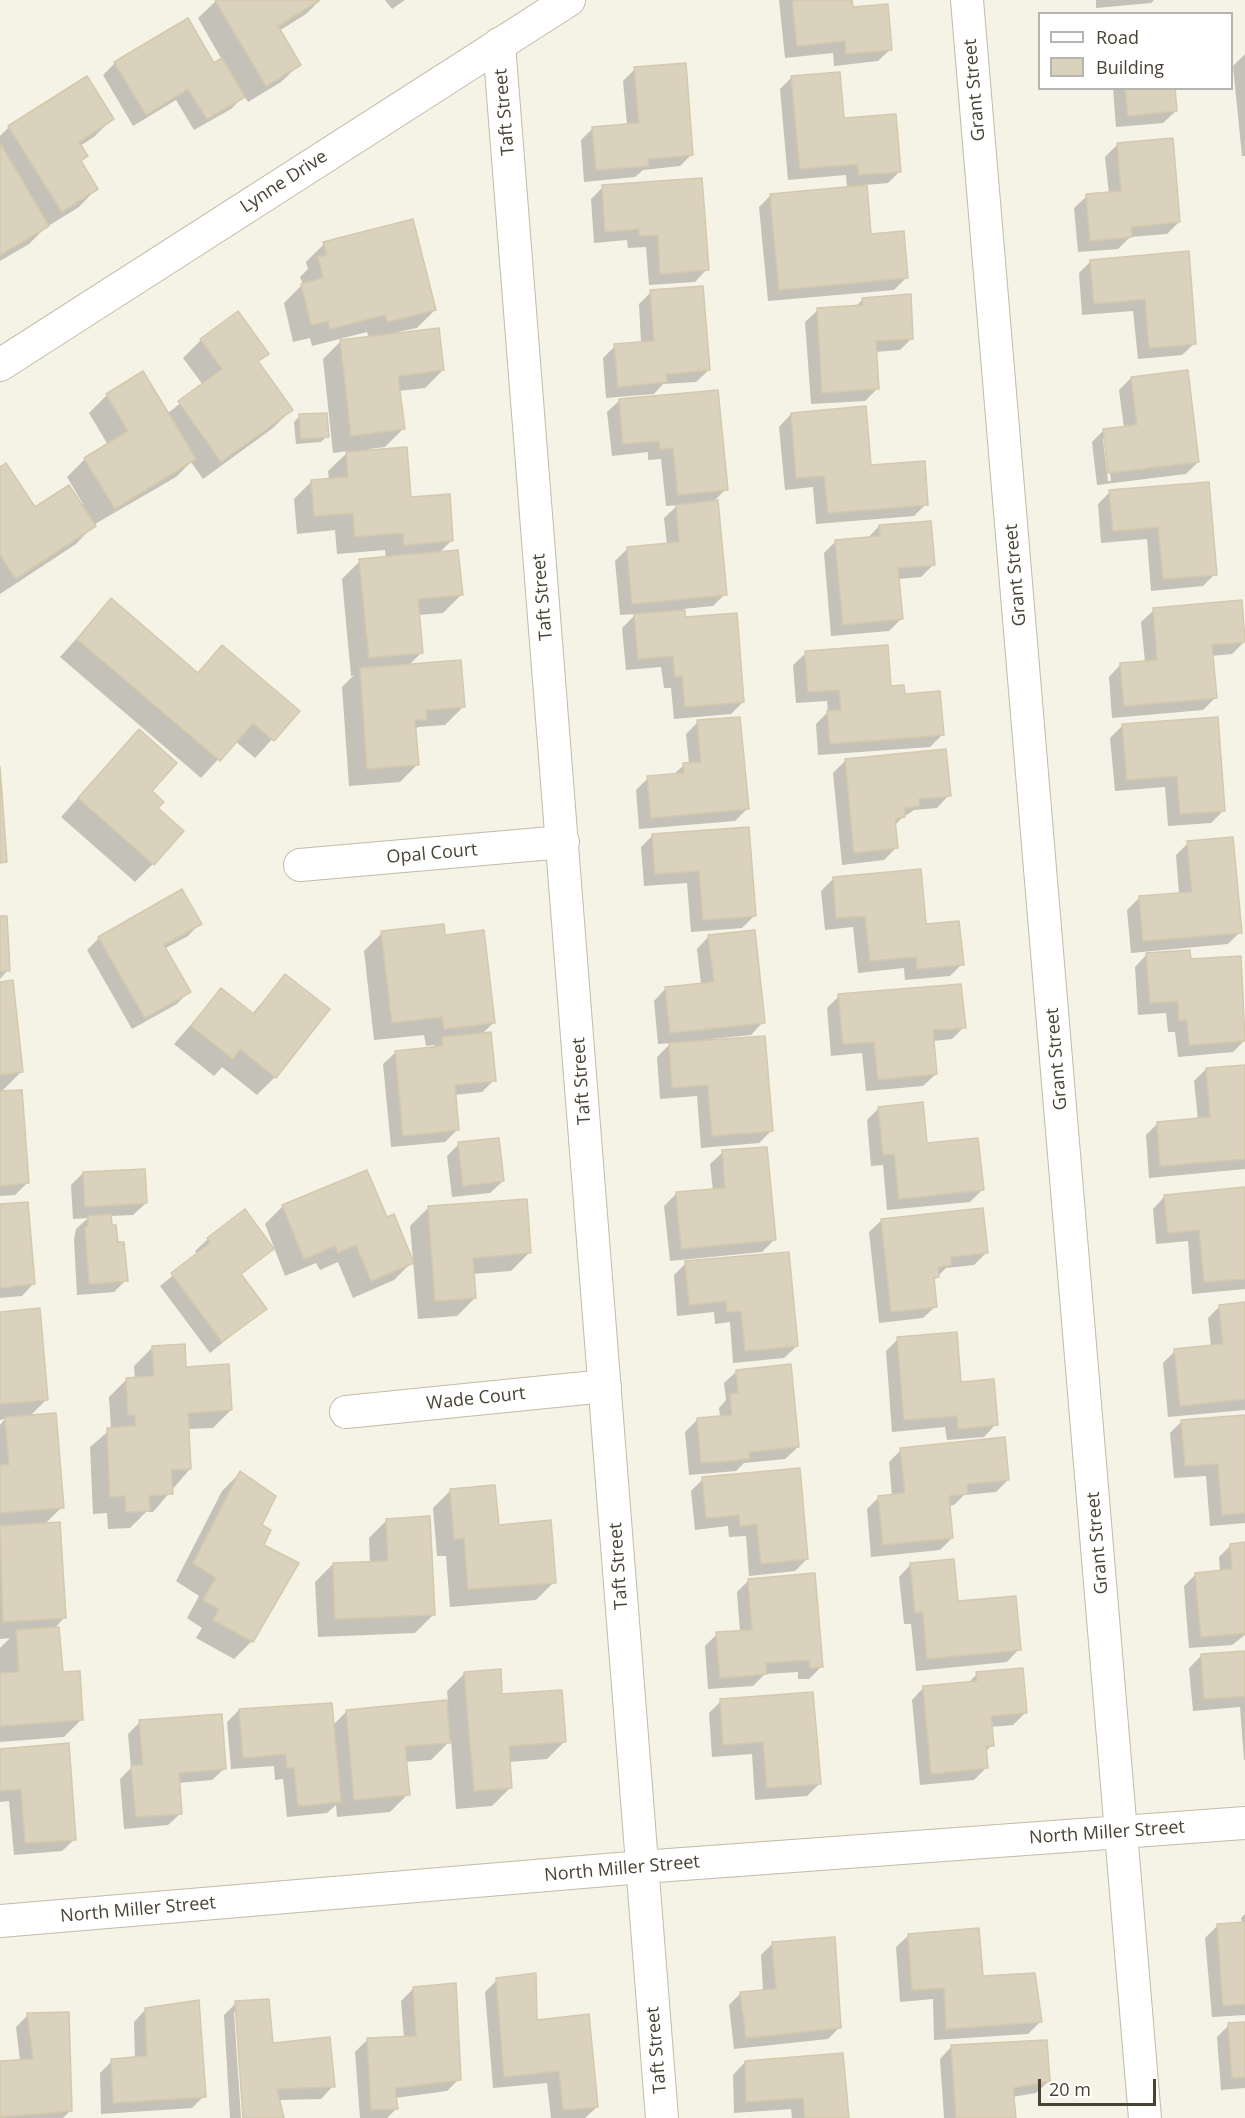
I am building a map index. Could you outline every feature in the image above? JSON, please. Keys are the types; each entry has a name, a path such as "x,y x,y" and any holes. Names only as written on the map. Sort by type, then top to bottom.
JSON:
{"street":[{"name":"Lynne Drive","path":"0,365 569,0"},
{"name":"Grant Street","path":"967,0 1123,1832 1145,2118"},
{"name":"Taft Street","path":"499,44 663,2118"},
{"name":"Opal Court","path":"300,866 563,842"},
{"name":"Wade Court","path":"346,1412 606,1386"},
{"name":"North Miller Street","path":"0,1921 642,1867 1245,1823"}],"building":[{"path":"215,0 320,0 278,26 301,65 266,86"},
{"path":"792,0 852,0 853,7 888,4 892,50 846,54 845,41 797,46"},
{"path":"188,18 214,63 222,58 245,97 207,119 188,89 146,115 114,62"},
{"path":"686,63 693,155 648,159 649,166 596,170 592,127 639,123 634,67"},
{"path":"840,72 844,118 896,114 901,172 859,175 857,164 800,169 791,76"},
{"path":"87,76 114,119 79,142 88,156 81,161 98,189 62,212 8,126"},
{"path":"1125,90 1175,90 1177,111 1128,116"},
{"path":"1173,138 1180,222 1131,227 1132,237 1090,241 1086,194 1121,191 1117,143"},
{"path":"0,143 49,226 0,255"},
{"path":"702,178 709,270 660,274 658,235 639,236 639,229 605,232 602,185"},
{"path":"867,185 871,234 904,231 908,278 779,290 770,194"},
{"path":"413,219 436,310 387,322 385,315 330,329 328,321 311,325 301,284 323,278 318,257 327,255 323,242"},
{"path":"1189,251 1196,344 1149,348 1145,299 1094,304 1090,260"},
{"path":"703,286 710,370 666,374 667,382 618,387 614,344 654,341 650,290"},
{"path":"911,294 913,339 876,341 879,389 822,393 817,308 863,305 862,298"},
{"path":"238,311 269,354 258,361 293,410 221,462 178,401 222,369 200,339"},
{"path":"439,328 444,370 398,376 405,429 351,436 340,340"},
{"path":"1188,370 1199,462 1108,473 1103,429 1137,425 1131,377"},
{"path":"143,371 196,459 115,509 84,458 128,431 106,394"},
{"path":"718,390 728,490 678,495 673,448 660,449 659,441 623,444 619,399"},
{"path":"866,406 871,465 925,461 928,505 828,513 824,476 796,478 791,413"},
{"path":"327,413 329,437 301,439 299,414"},
{"path":"407,447 411,497 450,494 453,541 404,545 403,533 355,537 353,513 314,516 311,480 348,477 346,452"},
{"path":"6,463 35,507 69,485 96,526 16,579 0,555 0,467"},
{"path":"1209,482 1217,575 1163,579 1158,527 1113,531 1109,490"},
{"path":"718,500 727,595 632,604 627,547 679,542 676,505"},
{"path":"931,521 935,565 898,568 903,619 843,625 835,540 880,536 879,525"},
{"path":"458,550 463,595 418,599 423,653 369,658 359,559"},
{"path":"111,598 198,673 222,645 300,711 274,741 253,723 220,761 77,639"},
{"path":"1242,600 1245,642 1212,645 1217,698 1124,706 1120,663 1157,660 1153,608"},
{"path":"685,610 685,617 737,613 744,702 685,707 682,676 675,677 673,656 638,659 634,614"},
{"path":"888,645 891,686 904,685 905,694 940,691 944,735 830,744 827,711 841,710 839,690 808,692 805,651"},
{"path":"461,660 465,707 426,710 427,720 415,720 419,765 367,769 360,668"},
{"path":"740,717 749,809 651,818 647,776 684,773 683,763 701,762 697,720"},
{"path":"1218,717 1225,811 1180,814 1177,776 1127,780 1122,724"},
{"path":"139,729 177,763 152,791 164,802 158,808 184,831 154,865 78,798"},
{"path":"946,749 951,796 919,799 920,806 904,808 905,817 895,819 898,848 854,853 845,759"},
{"path":"0,767 7,862 0,863"},
{"path":"749,827 756,916 703,920 699,871 655,874 652,834"},
{"path":"1233,837 1242,933 1143,941 1139,896 1192,892 1187,841"},
{"path":"921,869 926,924 959,921 964,965 917,969 916,957 870,961 865,916 836,918 833,877"},
{"path":"182,889 202,924 164,945 191,992 145,1018 98,937"},
{"path":"0,916 7,916 10,971 0,971"},
{"path":"444,924 445,935 484,930 495,1023 444,1029 442,1017 392,1023 381,931"},
{"path":"755,930 765,1023 670,1033 665,987 714,982 708,935"},
{"path":"1190,950 1191,959 1241,956 1245,1041 1189,1045 1187,1020 1179,1021 1178,1001 1150,1003 1146,953"},
{"path":"285,974 330,1009 276,1078 240,1049 233,1059 191,1026 221,988 254,1014"},
{"path":"13,980 23,1072 0,1075 0,982"},
{"path":"961,984 966,1028 933,1030 937,1074 878,1080 874,1042 843,1044 838,994"},
{"path":"491,1032 496,1081 455,1085 459,1130 403,1136 395,1051 442,1046 442,1037"},
{"path":"765,1036 773,1131 712,1136 708,1085 672,1088 669,1043"},
{"path":"1245,1065 1245,1159 1160,1166 1157,1122 1210,1117 1206,1068"},
{"path":"22,1090 29,1183 0,1186 0,1091"},
{"path":"923,1102 927,1143 978,1138 984,1190 899,1199 894,1154 883,1155 878,1107"},
{"path":"499,1138 504,1181 463,1186 458,1142"},
{"path":"767,1147 776,1240 681,1249 676,1192 725,1188 722,1150"},
{"path":"145,1169 147,1203 85,1207 83,1172"},
{"path":"367,1170 387,1217 394,1214 414,1263 371,1281 356,1245 338,1253 335,1246 304,1259 282,1205"},
{"path":"1245,1187 1245,1279 1204,1282 1199,1230 1168,1233 1164,1195"},
{"path":"527,1199 531,1253 473,1258 476,1298 435,1301 428,1206"},
{"path":"28,1202 35,1284 0,1288 0,1204"},
{"path":"983,1208 988,1253 951,1257 951,1265 938,1267 939,1277 934,1278 937,1307 891,1312 881,1219"},
{"path":"245,1209 274,1249 241,1274 267,1309 222,1342 171,1273 210,1243 207,1238"},
{"path":"111,1214 112,1225 116,1225 118,1242 124,1242 128,1281 89,1284 85,1227 88,1226 88,1216"},
{"path":"789,1252 798,1346 745,1351 741,1311 727,1312 726,1301 689,1305 685,1261"},
{"path":"1245,1302 1245,1399 1180,1406 1174,1349 1223,1344 1219,1305"},
{"path":"40,1308 48,1400 0,1404 0,1312"},
{"path":"957,1332 961,1382 994,1379 998,1425 958,1429 957,1416 904,1420 897,1337"},
{"path":"185,1344 186,1367 229,1364 232,1410 188,1413 191,1469 171,1470 173,1494 149,1496 150,1511 126,1512 125,1496 110,1497 107,1428 136,1426 135,1415 128,1415 126,1378 154,1376 152,1346"},
{"path":"791,1364 799,1447 749,1452 750,1459 701,1463 697,1418 732,1415 730,1394 738,1393 736,1370"},
{"path":"56,1413 64,1508 0,1513 0,1465 9,1465 5,1417"},
{"path":"1245,1415 1245,1513 1222,1515 1218,1464 1185,1466 1181,1420"},
{"path":"1005,1437 1009,1480 967,1484 968,1494 949,1496 953,1538 883,1545 878,1496 905,1493 900,1448"},
{"path":"800,1468 808,1559 761,1564 757,1524 740,1526 739,1515 706,1518 702,1477"},
{"path":"240,1471 276,1496 262,1525 271,1530 264,1545 299,1563 253,1642 213,1620 219,1609 203,1600 216,1578 193,1563"},
{"path":"495,1485 499,1525 551,1520 556,1583 468,1589 464,1538 454,1539 450,1489"},
{"path":"430,1516 435,1615 335,1619 333,1563 388,1561 386,1519"},
{"path":"60,1522 66,1618 3,1622 0,1526"},
{"path":"1245,1542 1245,1633 1201,1637 1195,1573 1232,1569 1230,1544"},
{"path":"954,1559 958,1601 1016,1596 1021,1650 927,1659 923,1612 915,1613 910,1563"},
{"path":"815,1573 823,1667 810,1668 809,1660 766,1663 767,1674 720,1678 716,1632 752,1630 748,1579"},
{"path":"59,1627 63,1672 80,1671 83,1720 0,1726 0,1673 19,1672 16,1630"},
{"path":"1245,1651 1245,1696 1204,1699 1201,1654"},
{"path":"1023,1668 1027,1713 991,1716 994,1746 986,1746 988,1768 931,1774 923,1686 977,1681 976,1672"},
{"path":"501,1669 502,1694 562,1690 566,1742 509,1746 512,1788 474,1791 464,1672"},
{"path":"813,1692 821,1784 767,1788 763,1742 723,1745 720,1699"},
{"path":"447,1700 450,1743 405,1746 410,1795 354,1800 346,1710"},
{"path":"332,1703 341,1802 298,1806 294,1768 287,1768 286,1754 243,1758 239,1709"},
{"path":"222,1714 226,1769 179,1773 182,1814 136,1817 131,1765 143,1765 139,1720"},
{"path":"69,1743 76,1840 25,1843 21,1789 0,1791 0,1749"},
{"path":"1245,1922 1245,2004 1223,2006 1217,1924"},
{"path":"979,1928 983,1976 1035,1973 1042,2022 946,2029 944,1988 912,1990 908,1934"},
{"path":"835,1937 841,2028 746,2038 740,1992 776,1989 772,1942"},
{"path":"536,1973 537,2020 589,2014 598,2107 563,2110 559,2071 504,2077 496,1978"},
{"path":"456,1983 461,2080 395,2088 398,2109 371,2110 367,2038 416,2036 413,1987"},
{"path":"269,1999 273,2043 330,2037 335,2087 277,2089 284,2118 243,2118 235,2001"},
{"path":"199,2000 206,2097 113,2103 111,2059 147,2056 145,2008"},
{"path":"69,2012 72,2111 0,2117 0,2061 33,2059 27,2013"},
{"path":"1245,2022 1245,2077 1232,2078 1228,2023"},
{"path":"1047,2040 1050,2081 1013,2088 1016,2118 956,2118 951,2045"},
{"path":"843,2053 849,2118 805,2118 803,2098 746,2102 745,2061"}]}
